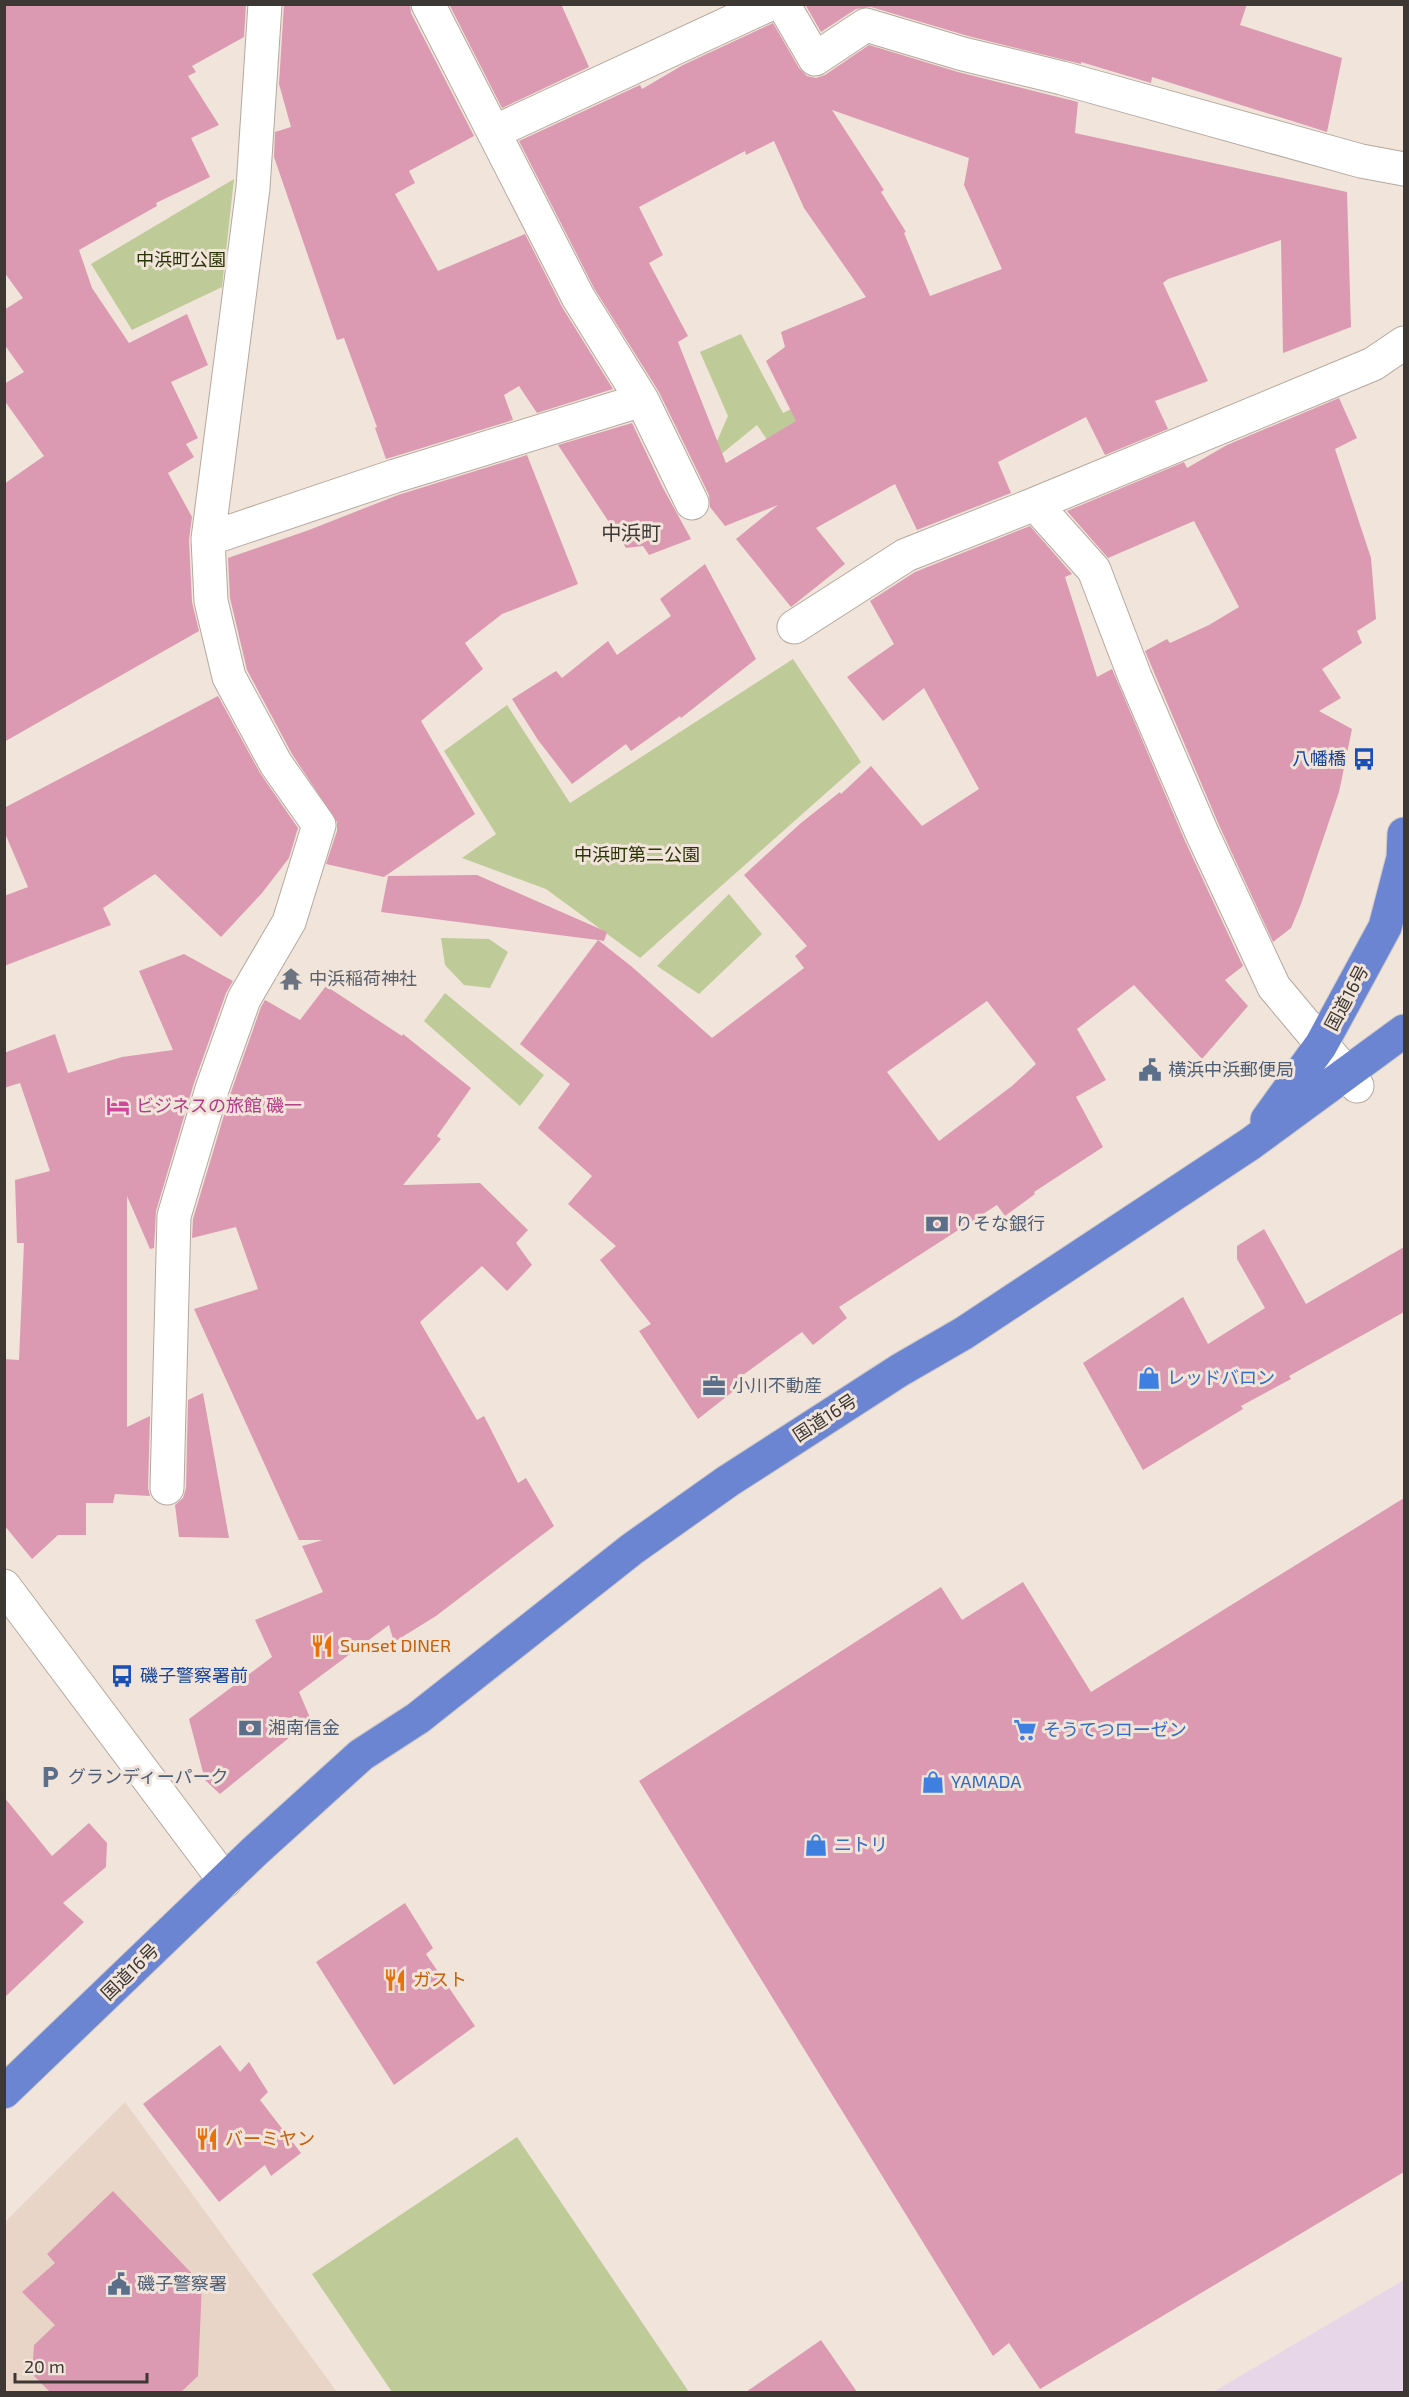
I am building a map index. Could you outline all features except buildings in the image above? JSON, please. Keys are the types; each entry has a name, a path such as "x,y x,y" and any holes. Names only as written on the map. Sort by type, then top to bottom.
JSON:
{"highway":[{"name":"国道16号","path":"1250,1144 1321,1045 1385,927 1403,858 1404,834"},
{"name":"国道16号","path":"1352,1081 1404,1031"},
{"name":"国道16号","path":"4,2092 255,1851 369,1771 418,1718 632,1549 728,1481 900,1370 964,1333 1250,1144 1352,1081 1404,1040"}],"street":[{"path":"167,1488 174,1216 212,1089 244,999 289,922 319,825 276,764 229,677 211,601 208,539 253,188 265,4"},
{"path":"428,4 537,220 578,297 642,400 692,503"},
{"path":"494,132 770,4"},
{"path":"783,4 814,58 866,25 963,54 1062,78 1361,161 1404,169"},
{"path":"794,627 906,555 1373,364 1404,343"},
{"path":"208,539 395,476 642,400"},
{"path":"1035,504 1094,570 1135,677 1202,833 1274,987 1352,1081"},
{"path":"4,1586 225,1881"}],"shaded area":[{"path":"125,2102 337,2392 5,2392 5,2222"},
{"path":"1404,2280 1404,2392 1213,2392"}],"green space":[{"name":"中浜町公園","path":"234,179 222,287 132,330 91,264"},
{"path":"741,334 783,413 845,383 774,450 757,425 719,456 714,448 728,416 700,352"},
{"name":"中浜町第二公園","path":"793,659 861,762 640,958 546,889 462,858 496,834 444,751 507,705 570,803"},
{"path":"729,894 762,934 699,994 657,966"},
{"path":"441,938 489,939 508,952 490,988 464,985 445,965"},
{"path":"445,993 544,1075 520,1106 424,1021"},
{"path":"517,2137 689,2392 392,2392 312,2274"}],"place":[{"name":"八幡橋","path":"1364,759"},
{"name":"中浜稲荷神社","path":"291,979"},
{"name":"横浜中浜郵便局","path":"1150,1070"},
{"name":"ビジネスの旅館 磯一","path":"118,1106"},
{"name":"りそな銀行","path":"937,1224"},
{"name":"レッドバロン","path":"1149,1378"},
{"name":"小川不動産","path":"714,1386"},
{"name":"Sunset DINER","path":"322,1646"},
{"name":"磯子警察署前","path":"122,1676"},
{"name":"湘南信金","path":"250,1728"},
{"name":"そうてつローゼン","path":"1025,1730"},
{"name":"グランディーパーク","path":"50,1777"},
{"name":"YAMADA","path":"933,1782"},
{"name":"ニトリ","path":"816,1845"},
{"name":"ガスト","path":"395,1980"},
{"name":"バーミヤン","path":"207,2139"},
{"name":"磯子警察署","path":"119,2284"}],"district":[{"name":"中浜町","path":"631,533"}]}
